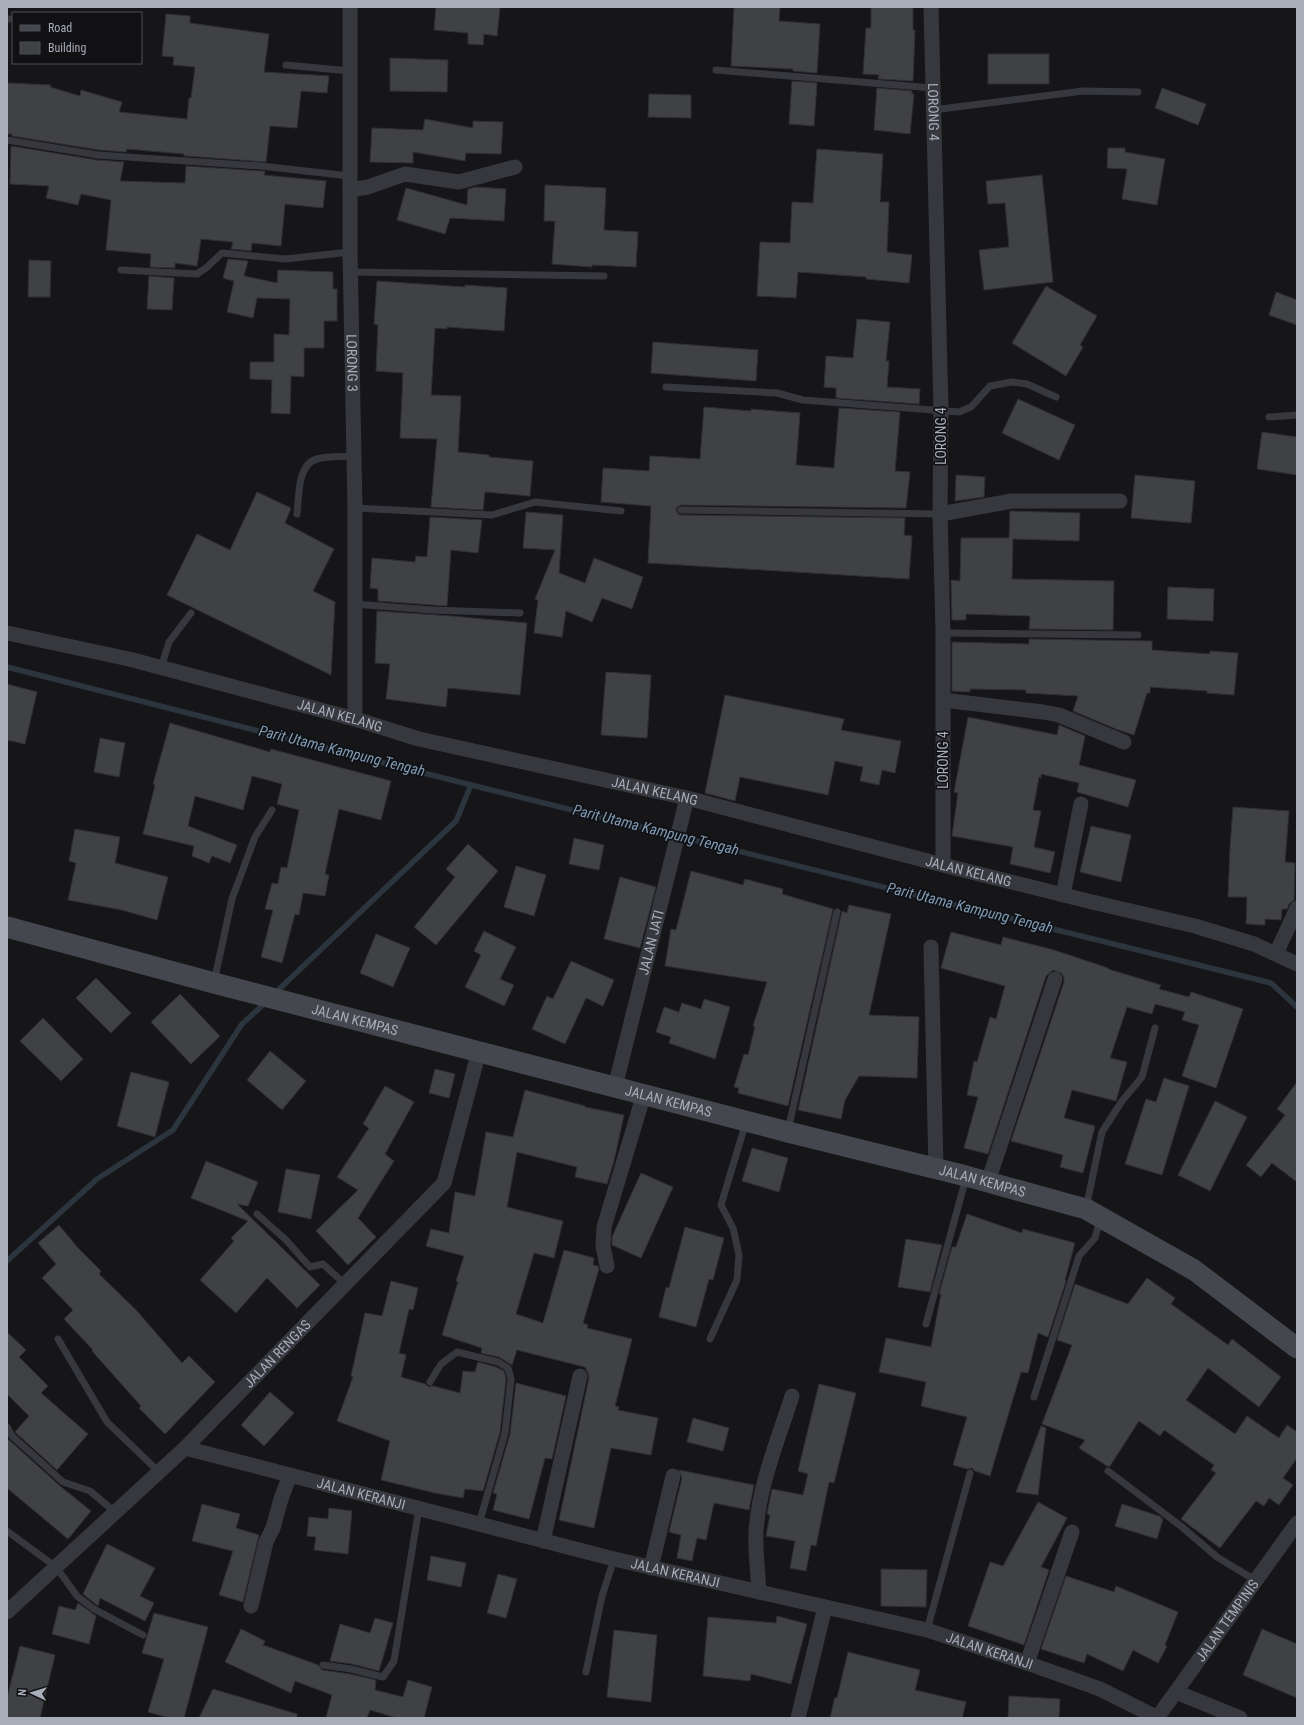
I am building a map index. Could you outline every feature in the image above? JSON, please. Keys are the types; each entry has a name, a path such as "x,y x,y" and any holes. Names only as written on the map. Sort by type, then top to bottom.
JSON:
{"street":[{"name":"LORONG 3","path":"350,7 350,272 355,508 355,719"},
{"name":"LORONG 4","path":"930,7 941,410 940,514 943,633 943,865"},
{"path":"350,183 368,188 405,174 459,182 515,167"},
{"path":"940,514 1012,501 1120,501"},
{"name":"JALAN KELANG","path":"7,633 161,668 355,719 419,739 687,798 943,865 1195,926 1254,944 1297,964"},
{"path":"943,700 1059,715 1124,742"},
{"name":"JALAN JATI","path":"615,1087 687,798"},
{"path":"1063,895 1081,804"},
{"path":"1276,954 1297,908"},
{"name":"JALAN KEMPAS","path":"7,927 283,1001 788,1132 966,1176 1093,1213 1194,1270 1297,1348"},
{"path":"931,946 936,1169"},
{"path":"988,1182 1055,979"},
{"name":"JALAN RENGAS","path":"7,1612 185,1448 346,1285 444,1183 479,1051"},
{"path":"607,1266 603,1246 604,1227 644,1094"},
{"path":"543,1541 580,1376"},
{"path":"759,1592 756,1532 758,1513 766,1478 792,1396"},
{"name":"JALAN KERANJI","path":"185,1448 614,1559 927,1630 1100,1689 1158,1718"},
{"path":"251,1606 266,1542 273,1528 281,1499 290,1475"},
{"path":"652,1568 673,1476"},
{"name":"JALAN TEMPINIS","path":"1158,1718 1297,1523"},
{"path":"1027,1663 1072,1532"},
{"path":"798,1718 825,1607"},
{"path":"1176,1692 1240,1718"}],"lane":[{"path":"286,65 350,71"},
{"path":"716,70 932,88"},
{"path":"933,110 1083,91 1107,90 1138,92"},
{"path":"7,140 98,154 261,166 350,183"},
{"path":"121,270 197,274 222,253 285,259 350,252"},
{"path":"350,272 604,276"},
{"path":"666,387 778,393 803,400 960,412 971,407 990,386 1012,382 1027,384 1056,397"},
{"path":"1269,417 1297,415"},
{"path":"297,514 302,478 307,464 318,458 354,456"},
{"path":"355,508 492,515 535,502 621,511"},
{"path":"681,510 940,514"},
{"path":"354,604 432,610 520,613"},
{"path":"161,668 169,642 190,613"},
{"path":"943,633 1138,635"},
{"path":"214,983 232,900 255,837 272,810"},
{"path":"788,1132 837,912"},
{"path":"1034,1397 1080,1256 1095,1238 1093,1213 1102,1132 1122,1101 1142,1077 1155,1028"},
{"path":"710,1339 737,1280 739,1255 733,1228 721,1205 747,1121"},
{"path":"926,1324 966,1176"},
{"path":"257,1214 286,1240 310,1267 323,1264 346,1285"},
{"path":"58,1338 108,1422 159,1472"},
{"path":"430,1382 441,1364 457,1352 498,1362 508,1368 511,1379 505,1433 479,1524"},
{"path":"7,1427 12,1436 63,1482 90,1491 116,1513"},
{"path":"1108,1471 1182,1527 1217,1557 1255,1580"},
{"path":"927,1630 970,1473"},
{"path":"324,1665 351,1669 383,1677 394,1661 419,1508"},
{"path":"7,1531 56,1567 77,1596 94,1609 143,1635"},
{"path":"586,1672 602,1596 614,1559"}],"building":[{"path":"436,7 500,7 497,36 484,34 483,45 468,44 468,33 434,30"},
{"path":"734,7 780,7 779,21 820,24 817,73 793,71 793,69 731,66"},
{"path":"871,7 913,7 913,30 915,30 913,81 878,79 879,75 863,74 866,28 871,28"},
{"path":"166,14 190,16 190,23 269,34 264,72 329,76 327,93 301,91 297,128 270,126 266,162 184,156 184,154 127,149 126,152 99,150 7,134 7,83 51,85 50,87 80,96 81,90 122,102 119,112 187,119 189,98 191,98 195,67 173,65 174,57 162,56"},
{"path":"988,54 1049,54 1049,84 988,84"},
{"path":"390,58 448,60 447,92 390,91"},
{"path":"792,81 817,83 814,126 789,124"},
{"path":"877,88 912,91 912,94 914,94 910,134 874,130"},
{"path":"1162,88 1206,104 1198,125 1155,108"},
{"path":"649,94 691,95 691,118 648,117"},
{"path":"425,119 473,128 473,121 503,122 501,154 466,153 465,161 413,152 413,163 370,162 372,128 423,130"},
{"path":"11,146 97,160 124,162 120,181 185,183 186,166 265,171 264,175 326,181 323,208 285,204 281,246 252,243 251,251 231,249 233,242 201,239 197,266 175,263 175,268 150,267 151,254 106,250 111,200 81,194 78,205 46,198 49,186 10,184"},
{"path":"1108,148 1125,148 1125,152 1165,159 1157,205 1122,199 1127,169 1107,168"},
{"path":"817,149 883,154 880,202 889,202 887,252 912,255 909,283 866,279 866,277 798,272 796,298 757,296 760,242 790,243 792,202 813,203"},
{"path":"1042,175 1053,282 984,290 979,250 1009,247 1005,203 988,204 986,181"},
{"path":"545,185 606,188 604,230 638,232 636,267 592,265 592,267 552,264 555,221 544,221"},
{"path":"476,187 506,189 504,221 450,218 445,234 397,220 406,188 467,205 468,189"},
{"path":"228,259 248,261 244,276 277,283 278,270 333,272 333,289 337,289 337,321 324,321 324,348 304,348 304,377 291,376 290,414 271,413 272,380 250,379 250,362 274,362 274,334 289,335 290,299 257,298 253,318 227,312 234,281 223,278"},
{"path":"29,260 51,261 50,297 28,297"},
{"path":"149,276 174,278 172,310 147,309"},
{"path":"377,281 465,287 465,285 507,288 504,331 447,327 447,329 435,328 431,395 461,396 458,452 489,455 489,457 533,461 530,496 485,492 483,510 431,507 437,439 400,438 403,373 376,371 378,325 374,324"},
{"path":"1046,286 1097,316 1080,345 1083,347 1066,376 1012,343"},
{"path":"1276,292 1297,300 1297,325 1269,315"},
{"path":"857,319 890,322 886,361 889,361 887,387 920,389 919,404 836,398 836,388 824,387 826,356 853,358"},
{"path":"653,342 758,350 756,381 651,373"},
{"path":"1018,399 1075,425 1059,460 1002,433"},
{"path":"704,407 800,413 796,465 834,468 839,408 900,412 895,471 910,472 906,508 681,505 677,507 676,510 678,514 681,515 905,518 904,535 912,536 909,579 648,563 651,506 601,502 603,468 649,471 650,456 700,459"},
{"path":"1262,432 1297,437 1297,475 1257,469"},
{"path":"956,475 985,477 984,497 955,501"},
{"path":"1135,475 1195,481 1191,523 1131,518"},
{"path":"257,492 291,508 285,523 334,549 313,591 335,602 331,675 167,595 197,534 230,550"},
{"path":"1010,511 1080,513 1079,541 1013,539 1012,579 1114,581 1113,630 1029,629 1030,616 966,614 966,620 952,620 951,580 960,581 961,538 1009,538"},
{"path":"526,512 563,515 559,573 585,583 594,558 643,577 632,609 602,598 592,622 566,611 562,637 534,633 538,600 535,599 555,550 523,548"},
{"path":"430,517 482,520 478,553 451,550 447,606 378,601 378,589 370,588 372,558 415,562 416,556 427,557"},
{"path":"1168,587 1214,589 1213,621 1167,619"},
{"path":"377,611 527,623 520,695 448,688 446,707 386,699 390,664 375,663"},
{"path":"1029,639 1152,641 1152,650 1210,654 1210,651 1238,653 1234,695 1207,693 1207,691 1150,687 1150,693 1147,693 1134,735 1073,711 1078,696 1026,693 1026,690 970,689 970,692 952,691 952,642 1029,644"},
{"path":"606,672 651,675 647,738 601,735"},
{"path":"7,684 37,692 25,744 7,740"},
{"path":"725,695 844,719 841,730 901,741 895,773 882,770 879,785 860,781 863,767 835,761 828,795 740,777 735,801 705,793"},
{"path":"968,717 1057,735 1059,725 1085,736 1079,765 1136,780 1128,807 1077,792 1079,783 1041,774 1041,778 1039,777 1033,810 1041,811 1034,847 1055,852 1050,873 1010,864 1013,847 952,836 958,793 954,792"},
{"path":"170,723 270,752 271,749 391,781 381,820 339,809 325,874 329,875 325,896 303,893 299,915 295,914 282,963 261,957 273,910 265,909 272,883 278,884 281,867 287,868 299,810 277,804 282,784 252,776 243,810 195,796 188,826 237,845 230,863 212,856 209,863 192,856 194,846 143,834 155,785 153,784"},
{"path":"100,738 125,743 119,777 94,772"},
{"path":"1233,807 1289,811 1285,862 1295,863 1294,900 1289,904 1287,909 1282,909 1281,920 1265,919 1265,925 1246,924 1247,897 1228,897"},
{"path":"1091,826 1131,835 1121,882 1080,872"},
{"path":"75,829 120,837 115,863 168,877 157,920 122,910 68,900 76,863 69,861"},
{"path":"574,838 604,845 599,870 569,864"},
{"path":"468,844 498,871 436,945 414,927 455,877 446,869"},
{"path":"516,866 546,875 534,916 504,907"},
{"path":"691,871 743,885 745,879 783,889 782,894 833,909 788,1106 738,1093 739,1088 734,1087 744,1054 748,1055 755,1027 753,1026 767,982 665,966 671,929 676,930"},
{"path":"620,877 656,887 640,948 604,939"},
{"path":"849,905 891,914 869,1015 919,1017 917,1078 859,1076 845,1100 841,1119 798,1110 842,911 847,913"},
{"path":"484,931 516,947 500,979 514,985 504,1006 465,987 481,955 474,951"},
{"path":"951,932 1001,945 1003,937 1054,950 1108,969 1161,985 1159,989 1189,997 1191,992 1243,1009 1216,1088 1182,1076 1199,1025 1182,1020 1185,1012 1155,1004 1152,1014 1127,1007 1110,1058 1127,1062 1116,1101 1072,1090 1064,1118 1095,1126 1083,1173 1060,1167 1063,1155 1011,1141 1064,982 1064,977 1061,973 1053,970 1046,976 988,1154 964,1148 978,1097 967,1095 974,1061 977,1062 990,1017 996,1019 1005,986 941,968"},
{"path":"376,934 410,948 393,987 360,973"},
{"path":"571,961 614,980 603,1006 586,998 565,1044 532,1029 547,996 553,999"},
{"path":"96,978 131,1013 111,1033 76,998"},
{"path":"180,994 220,1036 191,1064 151,1022"},
{"path":"704,999 730,1007 715,1059 669,1043 671,1037 656,1032 664,1007 679,1012 682,1003 701,1009"},
{"path":"43,1018 83,1059 61,1081 20,1041"},
{"path":"270,1051 306,1081 282,1110 247,1080"},
{"path":"435,1069 455,1074 449,1098 429,1093"},
{"path":"131,1072 169,1082 155,1137 117,1126"},
{"path":"1164,1078 1189,1086 1162,1175 1125,1164 1146,1099 1156,1102"},
{"path":"1297,1082 1297,1182 1272,1163 1261,1177 1246,1165 1285,1115 1277,1109"},
{"path":"385,1086 414,1102 385,1154 394,1161 358,1218 376,1237 348,1265 316,1231 358,1190 337,1177 369,1128 363,1124"},
{"path":"525,1090 585,1107 624,1115 614,1161 607,1184 575,1177 577,1167 517,1152 507,1207 563,1221 554,1258 534,1253 516,1314 543,1323 564,1250 594,1258 593,1265 598,1266 599,1269 583,1323 588,1325 587,1328 632,1339 615,1406 619,1407 618,1410 658,1418 651,1455 611,1448 594,1528 559,1520 589,1378 585,1367 517,1350 512,1365 499,1357 481,1353 482,1348 442,1335 464,1256 426,1246 431,1229 449,1233 455,1192 475,1196 486,1132 513,1137"},
{"path":"1215,1101 1247,1117 1210,1191 1178,1175"},
{"path":"752,1148 788,1158 779,1192 742,1181"},
{"path":"206,1161 258,1182 248,1206 237,1204 320,1285 297,1308 267,1278 236,1313 200,1280 234,1241 231,1238 248,1221 191,1198"},
{"path":"286,1169 320,1175 311,1219 278,1212"},
{"path":"641,1173 673,1187 641,1258 612,1245 612,1237"},
{"path":"967,1214 1022,1233 1023,1229 1075,1243 1065,1280 1066,1281 1048,1337 1038,1333 1028,1373 1021,1372 990,1476 975,1471 972,1468 967,1469 953,1465 967,1417 921,1406 926,1382 879,1372 886,1338 931,1347 941,1294 939,1294 952,1247 956,1247"},
{"path":"59,1225 78,1248 101,1271 99,1274 137,1311 182,1363 189,1356 215,1382 165,1434 139,1408 141,1406 64,1319 73,1310 42,1278 56,1264 38,1243"},
{"path":"685,1227 724,1238 713,1280 709,1279 696,1327 659,1317 666,1287 669,1288"},
{"path":"906,1239 942,1245 930,1292 898,1287"},
{"path":"1147,1278 1175,1298 1171,1304 1228,1345 1232,1339 1281,1377 1259,1407 1208,1368 1186,1400 1235,1434 1247,1416 1279,1438 1287,1425 1297,1432 1297,1458 1283,1478 1293,1485 1279,1505 1269,1498 1264,1506 1256,1501 1220,1548 1181,1519 1216,1473 1211,1470 1214,1465 1164,1430 1160,1436 1139,1421 1110,1466 1107,1466 1079,1448 1085,1440 1042,1424 1072,1345 1057,1340 1075,1284 1128,1304"},
{"path":"391,1281 418,1288 413,1310 409,1309 399,1353 406,1355 401,1377 425,1384 429,1387 433,1386 460,1393 463,1371 475,1372 478,1362 504,1371 506,1379 500,1432 483,1491 465,1489 463,1498 381,1480 390,1441 337,1421 353,1377 351,1376 365,1313 382,1316"},
{"path":"7,1332 26,1350 19,1357 48,1386 41,1393 88,1434 57,1470 15,1432 29,1416 7,1394"},
{"path":"516,1383 566,1396 552,1459 545,1458 529,1519 493,1510 497,1494 493,1493 510,1434"},
{"path":"819,1384 856,1393 834,1483 829,1482 816,1546 811,1545 806,1571 790,1568 795,1541 766,1536 770,1515 767,1514 772,1489 803,1495 808,1474 798,1471"},
{"path":"270,1392 294,1413 264,1446 241,1425"},
{"path":"693,1418 729,1428 723,1451 687,1442"},
{"path":"1041,1426 1046,1428 1038,1495 1016,1492"},
{"path":"8,1439 60,1486 91,1511 68,1539 7,1488"},
{"path":"679,1470 754,1485 749,1510 714,1503 706,1540 697,1538 692,1561 677,1558 681,1535 669,1532 682,1478"},
{"path":"1038,1502 1067,1518 1041,1567 1049,1570 1024,1645 968,1626 990,1562 1003,1566"},
{"path":"202,1504 240,1514 236,1528 259,1535 243,1602 219,1595 233,1551 192,1541"},
{"path":"1122,1504 1159,1516 1163,1519 1157,1539 1115,1526"},
{"path":"329,1508 352,1511 348,1554 314,1550 316,1537 307,1536 309,1517 328,1519"},
{"path":"107,1544 155,1568 140,1596 154,1603 145,1621 100,1598 98,1606 83,1594"},
{"path":"431,1556 466,1563 461,1587 427,1580"},
{"path":"881,1569 927,1570 926,1607 881,1606"},
{"path":"498,1574 517,1579 506,1618 487,1613"},
{"path":"1066,1576 1114,1592 1116,1586 1178,1612 1165,1645 1167,1646 1158,1663 1133,1650 1123,1671 1087,1654 1084,1663 1041,1649"},
{"path":"78,1603 96,1616 89,1644 52,1634 59,1606 75,1610"},
{"path":"154,1613 208,1627 184,1718 169,1718 148,1712 164,1659 142,1653"},
{"path":"777,1616 807,1624 791,1684 751,1674 750,1681 703,1676 708,1617 776,1623"},
{"path":"375,1618 393,1623 379,1671 352,1664 330,1661 340,1624 370,1633"},
{"path":"241,1629 265,1641 263,1645 318,1665 322,1670 376,1680 375,1690 403,1697 408,1680 432,1687 424,1718 397,1718 370,1710 367,1718 326,1718 332,1695 295,1681 291,1693 225,1662"},
{"path":"1262,1629 1297,1644 1297,1698 1243,1675"},
{"path":"614,1630 657,1635 651,1702 607,1697"},
{"path":"20,1646 55,1655 40,1718 7,1718 7,1698"},
{"path":"848,1652 920,1670 915,1690 966,1702 962,1718 830,1718 835,1697 837,1698"},
{"path":"213,1689 297,1714 297,1718 199,1718"},
{"path":"1009,1696 1060,1699 1059,1718 1008,1718"}],"waterway":[{"name":"Parit Utama Kampung Tengah","path":"7,667 471,785 1271,983 1297,1007"},
{"path":"274,994 456,821 471,785"},
{"path":"7,1261 97,1179 173,1130 242,1024 267,1001"}]}
